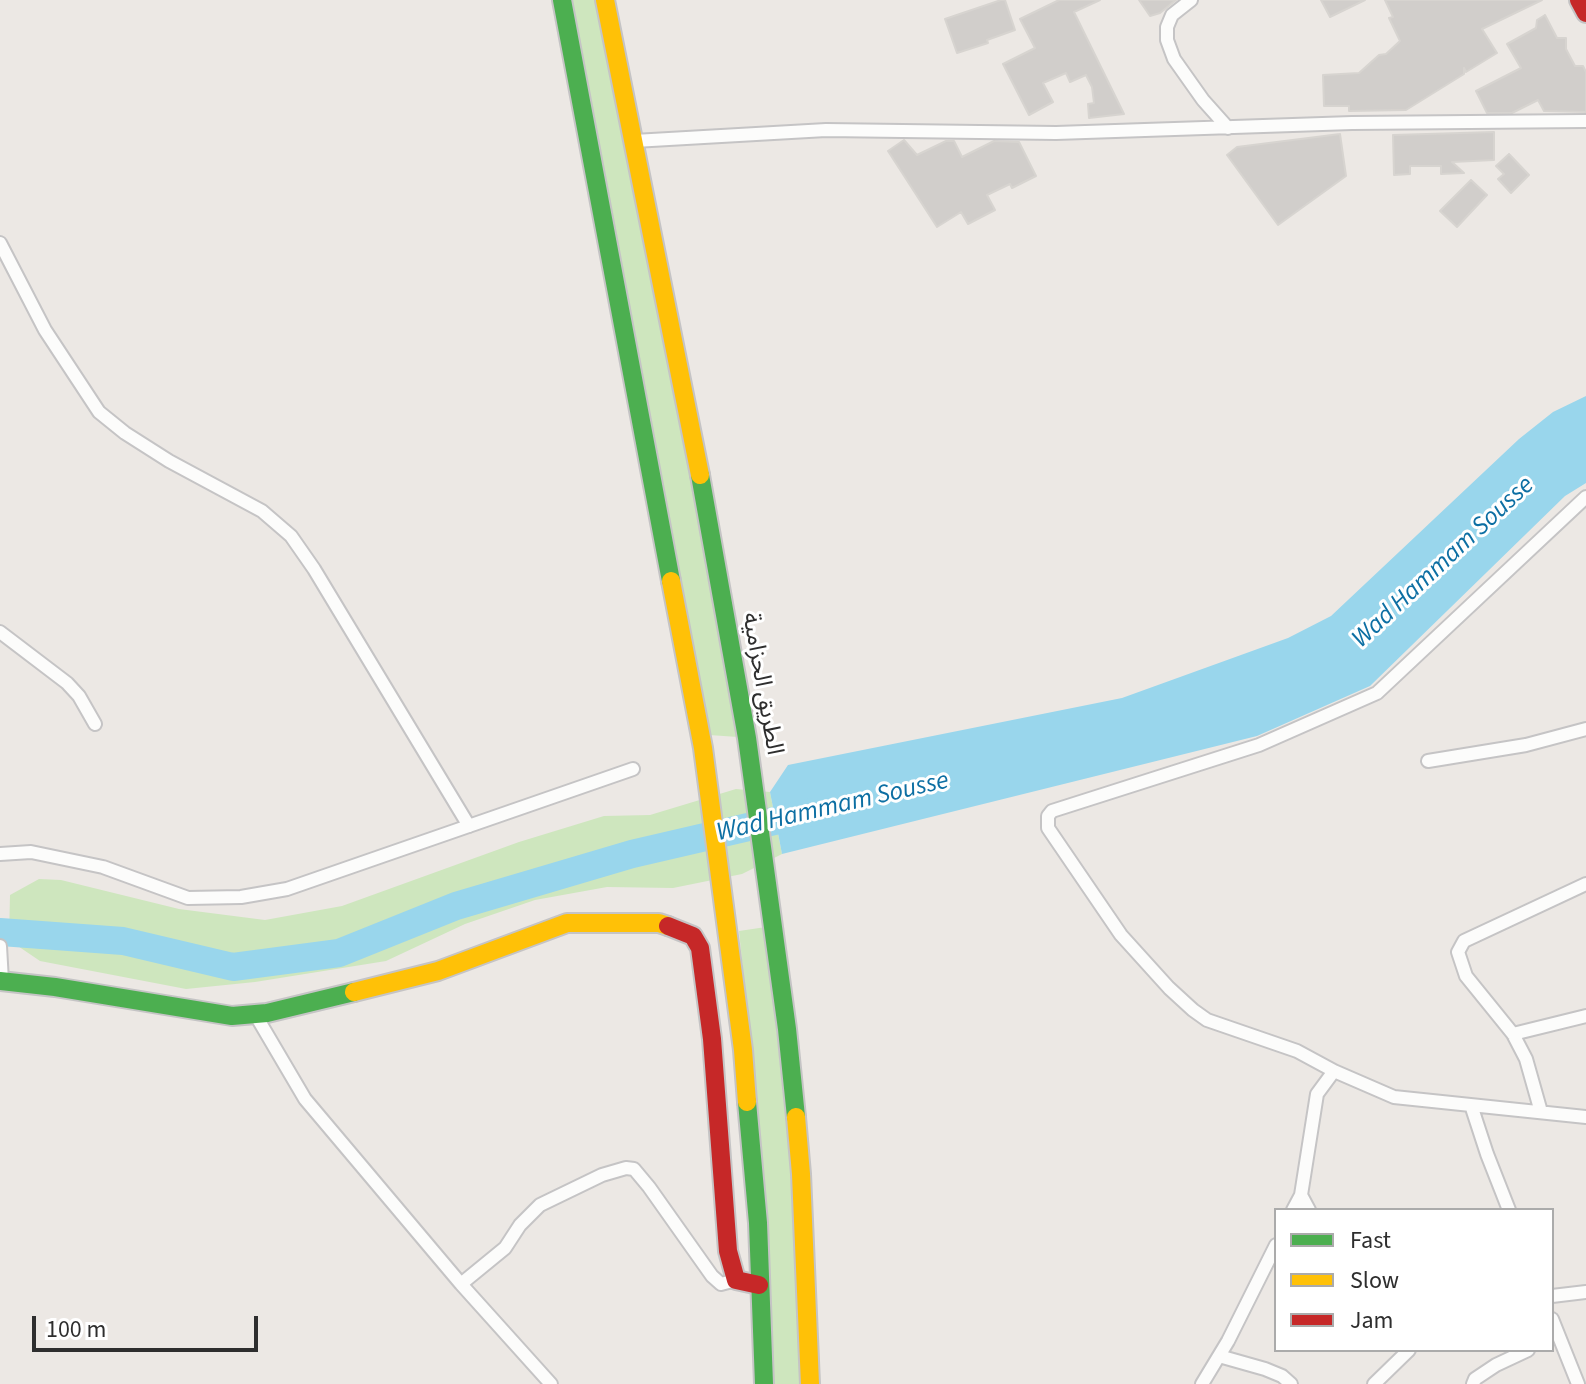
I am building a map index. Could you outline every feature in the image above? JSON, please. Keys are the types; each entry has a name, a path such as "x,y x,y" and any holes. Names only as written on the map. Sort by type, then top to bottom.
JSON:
{"main road":[{"path":"562,0 703,748 743,1050 758,1223 764,1384"},
{"name":"الطريق الحزامية","path":"605,0 711,532 747,738 787,1029 801,1174 810,1384"},
{"path":"1579,0 1586,13"},
{"path":"1,981 232,1016 326,999 438,971 567,923 659,923 693,936 700,948 712,1039 727,1239 736,1280 759,1285"}],"street":[{"path":"1191,0 1172,15 1167,27 1167,40 1174,59 1228,128"},
{"path":"634,141 826,130 1056,133 1352,123 1586,121"},
{"path":"0,243 45,330 99,412 169,461 262,511 291,536 469,826"},
{"path":"1586,497 1377,693 1259,745 1052,811 1048,816 1048,828 1121,935 1169,988 1207,1020 1297,1051 1394,1097 1586,1117"},
{"path":"0,632 79,696 95,724"},
{"path":"1428,761 1526,745 1586,729"},
{"path":"0,854 31,852 103,867 188,898 241,897 287,889 633,769"},
{"path":"1541,1112 1526,1059 1513,1034 1466,976 1458,952 1464,941 1586,884"},
{"path":"0,946 1,981"},
{"path":"255,1014 305,1099 461,1284 551,1384"},
{"path":"1513,1034 1586,1016"},
{"path":"1294,1208 1301,1195 1317,1094 1334,1071"},
{"path":"1471,1105 1508,1208"},
{"path":"461,1284 505,1248 520,1225 540,1205 602,1175 626,1168 634,1169 649,1187 712,1276 721,1284 736,1280"},
{"path":"1301,1195 1308,1208"},
{"path":"1202,1384 1274,1249"},
{"path":"1554,1296 1586,1292"},
{"path":"1556,1337 1578,1384"},
{"path":"1387,1352 1394,1365"},
{"path":"1374,1384 1407,1352"},
{"path":"1473,1384 1475,1379 1496,1365 1524,1352"},
{"path":"1219,1356 1265,1369 1282,1376 1291,1384"}],"green space":[{"path":"571,0 596,0 717,615 738,737 709,735"},
{"path":"736,789 770,792 782,854 742,874 673,888 607,887 535,900 465,924 386,961 255,982 186,989 40,961 9,940 10,895 39,879 61,880 179,909 265,920 342,906 519,842 604,816 650,815"},
{"path":"766,927 790,1162 800,1384 773,1384 771,1286 763,1165 739,931"}],"water":[{"path":"1586,396 1586,483 1565,496 1370,686 1257,736 782,854 770,792 788,765 1122,698 1288,638 1331,616 1519,439 1553,412"}],"building":[{"path":"1005,0 1015,30 957,53 945,19"},
{"path":"1059,0 1100,0 1074,12 1124,114 1089,118 1088,104 1094,103 1092,87 1086,75 1070,82 1066,73 1043,83 1053,102 1029,115 1003,64 1035,48 1020,19"},
{"path":"1139,0 1176,0 1160,13 1150,16"},
{"path":"1321,0 1365,0 1330,17"},
{"path":"1385,0 1542,0 1482,29 1497,53 1466,72 1464,68 1464,74 1406,110 1349,111 1349,106 1324,106 1323,75 1359,73 1400,41 1389,18 1393,17"},
{"path":"1545,15 1557,38 1566,38 1566,49 1575,66 1583,66 1586,72 1586,112 1544,111 1538,100 1512,113 1487,113 1476,91 1521,68 1507,44 1536,28 1537,20"},
{"path":"1494,132 1494,160 1452,162 1464,173 1441,174 1441,166 1410,166 1410,174 1394,175 1393,135"},
{"path":"1340,134 1346,176 1278,225 1227,155 1237,147"},
{"path":"904,140 917,155 946,141 954,141 962,157 994,141 1019,142 1036,176 1012,188 1010,184 987,195 995,210 968,224 961,212 937,227 888,151"},
{"path":"1509,154 1529,175 1511,193 1498,179 1504,174 1496,166"},
{"path":"1471,180 1487,195 1457,227 1440,211"}],"waterway":[{"name":"Wad Hammam Sousse","path":"0,932 123,941 233,967 339,953 456,906 632,854 813,812"}],"traffic: fast":[{"path":"562,0 671,581"},
{"path":"700,475 747,738 796,1117"},
{"path":"0,981 232,1016 267,1013 354,992"},
{"path":"747,1102 758,1223 764,1384"}],"traffic: slow":[{"path":"605,0 700,475"},
{"path":"671,581 703,748 743,1050 747,1102"},
{"path":"354,992 438,971 567,923 659,923 668,926"},
{"path":"796,1117 810,1384"}],"traffic: jam":[{"path":"1579,0 1586,13"},
{"path":"668,926 693,936 700,948 712,1039 728,1251 736,1280 759,1285"}]}
